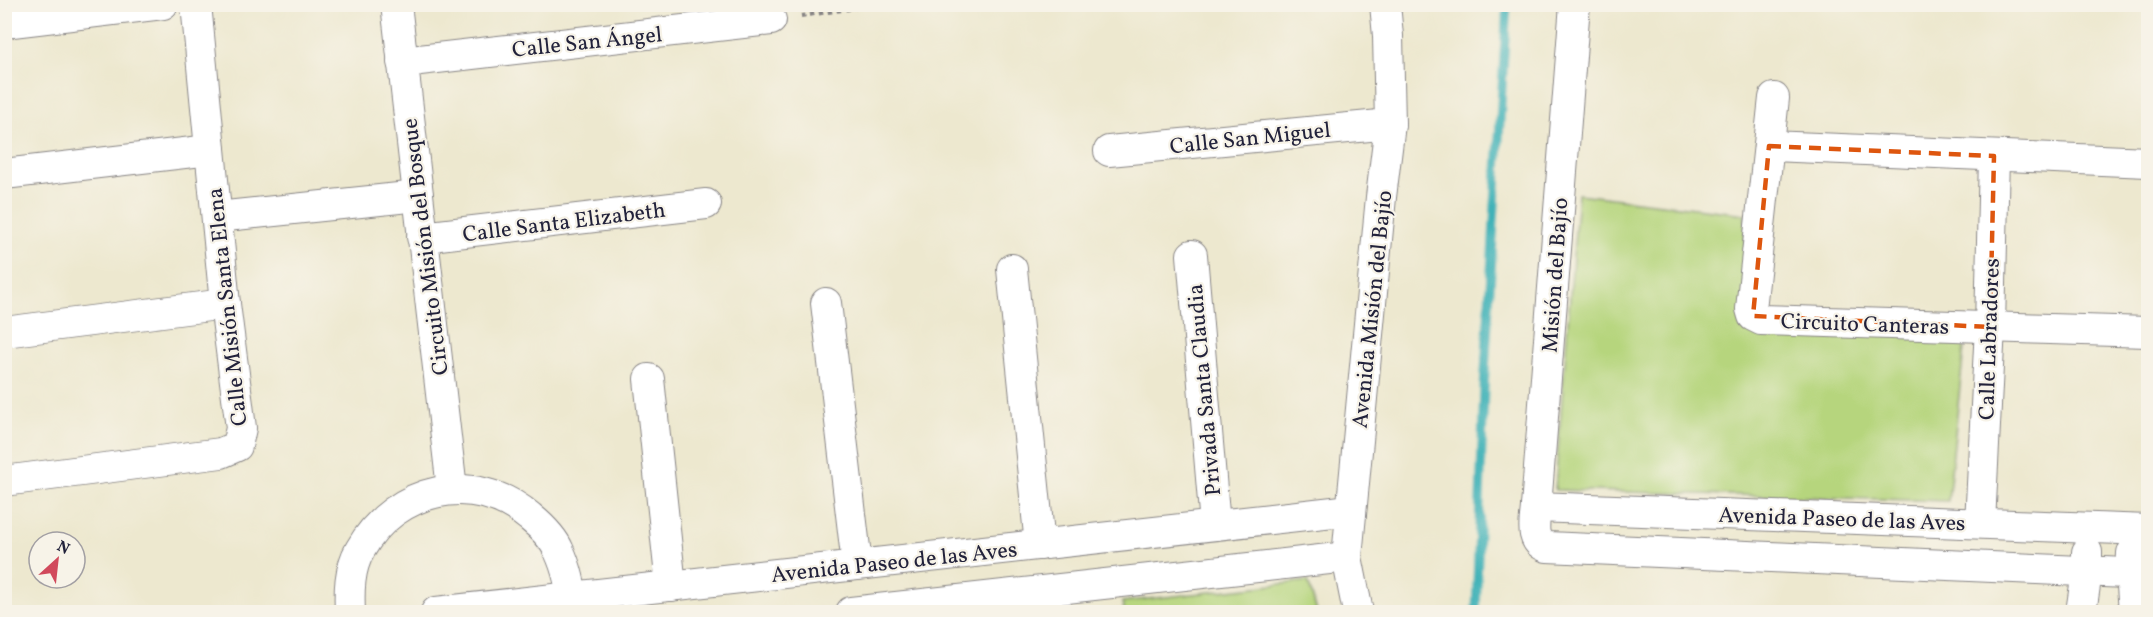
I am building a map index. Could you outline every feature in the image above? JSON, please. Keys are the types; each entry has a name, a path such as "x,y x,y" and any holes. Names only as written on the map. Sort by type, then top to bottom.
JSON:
{"street":[{"path":"4,23 163,4"},
{"name":"Calle Misión Santa Elena","path":"4,480 221,453 237,446 241,428 225,304 196,4"},
{"name":"Circuito Misión del Bosque","path":"396,4 452,489"},
{"name":"Avenida Misión del Bajío","path":"1358,612 1347,556 1390,124 1385,4"},
{"name":"Misión del Bajío","path":"1539,544 1534,537 1536,507 1575,4"},
{"name":"Calle San Ángel","path":"402,62 771,20"},
{"name":"Circuito Canteras","path":"1774,98 1751,309 1753,316 1761,320 2148,332"},
{"name":"Calle San Miguel","path":"1109,151 1390,124"},
{"path":"1769,146 2148,162"},
{"path":"4,174 210,150"},
{"name":"Calle Labradores","path":"1980,523 1990,327 1994,156"},
{"path":"217,217 418,196"},
{"name":"Calle Santa Elizabeth","path":"423,237 706,204"},
{"name":"Privada Santa Claudia","path":"1192,255 1215,525"},
{"path":"1013,280 1040,545"},
{"path":"826,303 857,565"},
{"path":"4,332 225,304"},
{"path":"649,379 671,586"},
{"path":"350,612 348,588 358,552 379,522 410,500 452,489 482,491 517,505 545,530 559,549 566,569 573,605"},
{"name":"Avenida Paseo de las Aves","path":"1536,507 2141,530"},
{"name":"Avenida Paseo de las Aves","path":"436,612 573,605 671,586 1351,510"},
{"path":"2081,612 2087,572 2088,528"},
{"path":"2134,612 2140,574 2141,530"},
{"name":"Avenida Paseo de las Aves","path":"1539,544 1547,547 2140,574"},
{"name":"Avenida Paseo de las Aves","path":"851,612 1068,600 1347,556"}],"path":[{"path":"771,20 884,4"}],"highlighted area":[{"path":"1769,146 1994,156 1990,327 1753,316"}],"green space":[{"path":"1578,194 1745,214 1745,325 1965,338 1948,501 1555,490"},
{"path":"1308,581 1317,612 1124,612 1122,602"}],"waterway":[{"path":"1476,612 1484,389 1507,4"}]}
